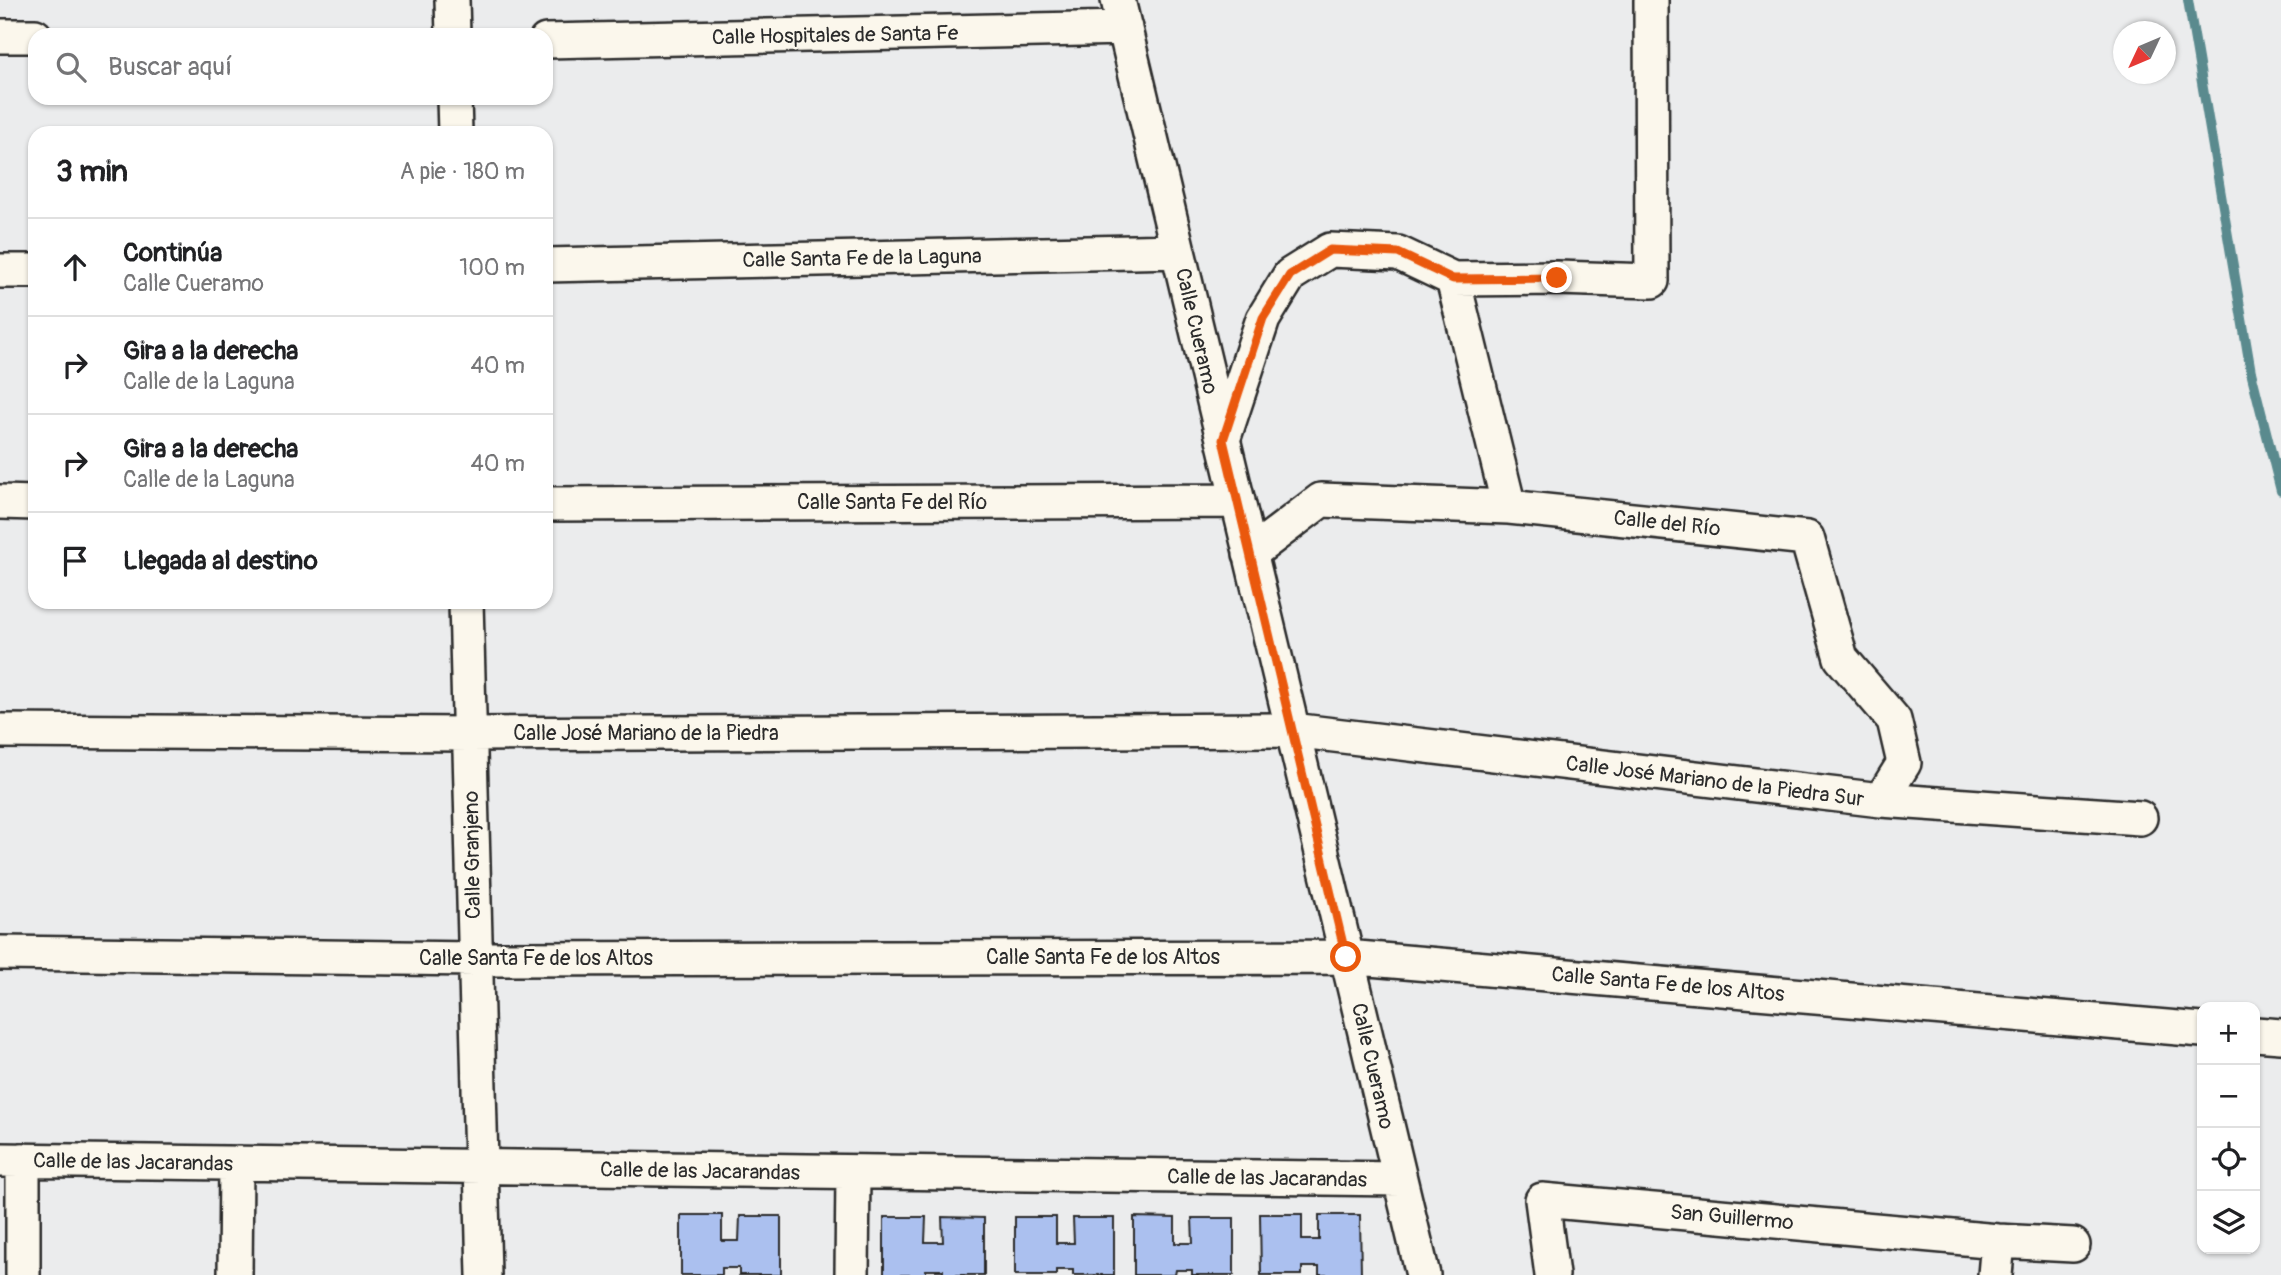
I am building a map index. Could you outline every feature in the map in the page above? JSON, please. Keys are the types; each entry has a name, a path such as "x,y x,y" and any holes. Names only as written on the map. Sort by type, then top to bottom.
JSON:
{"street":[{"path":"452,0 453,28"},
{"path":"1223,440 1263,318 1290,275 1330,250 1398,253 1453,279 1652,281 1651,0"},
{"name":"Calle Hospitales de Santa Fe","path":"553,41 1121,14"},
{"name":"Calle Cueramo","path":"1121,14 1423,1275"},
{"path":"0,36 28,36"},
{"path":"454,105 455,126"},
{"name":"Calle Santa Fe de la Laguna","path":"553,265 1178,251"},
{"path":"0,271 28,271"},
{"path":"1453,279 1509,507"},
{"name":"Calle del Río","path":"1250,554 1321,500 1509,507 1807,538 1841,658 1894,720 1904,763 1881,800"},
{"name":"Calle Santa Fe del Río","path":"553,504 1238,501"},
{"path":"0,502 28,503"},
{"name":"Calle Granjeno","path":"466,609 484,1275"},
{"name":"Calle José Mariano de la Piedra","path":"0,730 469,734 1292,730"},
{"name":"Calle José Mariano de la Piedra Sur","path":"1292,730 1881,800 2140,818"},
{"name":"Calle Santa Fe de los Altos","path":"0,953 475,959 1346,957 2197,1030"},
{"path":"2260,1034 2281,1036"},
{"path":"12,1160 23,1275"},
{"name":"Calle de las Jacarandas","path":"12,1160 1400,1180"},
{"path":"235,1275 236,1164"},
{"path":"852,1275 853,1173"},
{"name":"San Guillermo","path":"1552,1275 1542,1200 1998,1241 2073,1245"},
{"path":"1996,1275 1998,1241"}],"building":[{"path":"1260,1214 1302,1214 1302,1240 1319,1240 1319,1215 1360,1215 1361,1275 1319,1275 1319,1267 1302,1267 1302,1275 1261,1275"},
{"path":"681,1215 722,1215 722,1241 739,1241 740,1216 781,1216 781,1275 739,1275 739,1268 722,1268 722,1275 681,1275"},
{"path":"884,1217 926,1217 925,1242 943,1242 942,1217 984,1218 984,1275 943,1275 943,1270 926,1270 926,1275 884,1275"},
{"path":"1015,1217 1056,1217 1056,1243 1074,1243 1073,1218 1114,1218 1114,1275 1073,1275 1073,1270 1056,1270 1056,1275 1015,1275"},
{"path":"1134,1217 1175,1218 1175,1243 1193,1243 1192,1218 1234,1218 1234,1275 1192,1275 1192,1270 1176,1270 1175,1275 1134,1275"}],"waterway":[{"path":"2188,0 2251,372 2281,491"}],"route":[{"path":"1346,957 1223,440 1263,318 1290,275 1330,250 1398,253 1453,279 1557,278"}]}
